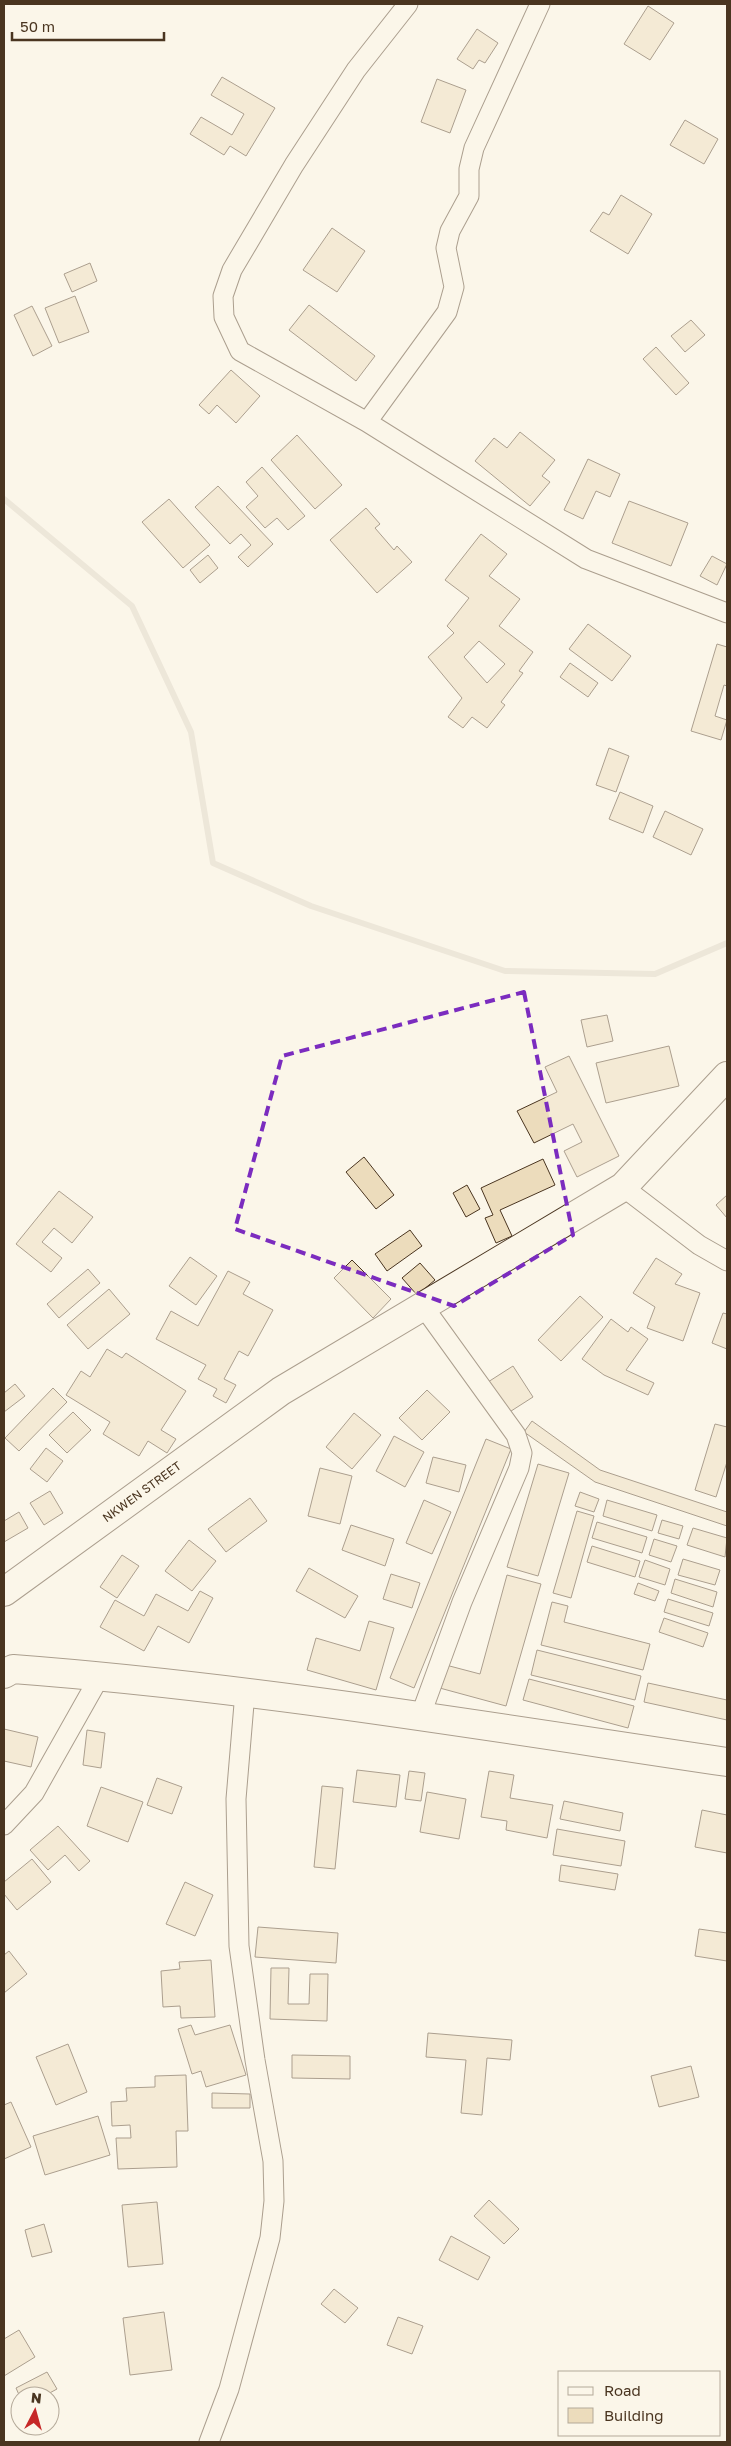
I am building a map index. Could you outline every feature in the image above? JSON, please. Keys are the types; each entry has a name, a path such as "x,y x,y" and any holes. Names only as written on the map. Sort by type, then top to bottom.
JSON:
{"main road":[{"name":"NKWEN STREET","path":"4,1592 281,1391 623,1187 727,1076"},
{"path":"7,1669 100,1676 245,1692 727,1762"}],"street":[{"path":"408,4 356,70 294,165 232,270 223,296 224,317 240,351 367,422 586,559 727,613"},
{"path":"367,422 447,312 454,287 446,248 450,231 469,196 468,169 474,148 540,4"},
{"path":"623,1187 699,1245 727,1261"},
{"path":"420,1717 462,1602 519,1468 522,1453 516,1435 423,1306"},
{"path":"4,1825 34,1793 100,1676"},
{"path":"209,2442 229,2388 270,2238 274,2201 273,2161 239,1946 236,1799 245,1692"}],"highlighted area":[{"path":"524,992 573,1235 454,1306 235,1229 282,1056"}],"building":[{"path":"648,6 674,23 650,60 624,44"},
{"path":"477,29 498,43 485,63 479,60 473,69 457,59"},
{"path":"222,77 275,108 246,156 230,146 224,155 190,134 201,117 232,135 244,114 211,95"},
{"path":"437,79 466,90 450,133 421,122"},
{"path":"685,120 718,139 704,164 670,145"},
{"path":"621,195 652,214 628,254 590,231 603,212 609,215"},
{"path":"332,228 365,251 337,292 303,270"},
{"path":"90,263 97,281 72,292 64,274"},
{"path":"75,296 89,332 59,343 45,308"},
{"path":"309,305 375,356 356,381 289,330"},
{"path":"32,306 52,346 33,356 14,315"},
{"path":"691,320 705,335 685,352 671,336"},
{"path":"656,347 689,383 676,395 643,359"},
{"path":"231,370 260,396 236,423 217,405 209,414 199,405"},
{"path":"520,432 555,460 542,476 550,482 530,506 475,461 494,438 507,448"},
{"path":"297,435 342,485 315,509 271,460"},
{"path":"588,459 620,474 610,497 596,491 583,519 564,510"},
{"path":"262,467 305,516 288,530 277,518 265,528 246,507 258,496 246,482"},
{"path":"218,486 273,544 248,567 238,557 251,545 241,534 230,544 195,507"},
{"path":"169,499 210,545 183,568 142,522"},
{"path":"629,501 688,523 671,566 612,543"},
{"path":"366,508 380,524 375,528 394,550 397,546 412,562 377,593 330,540"},
{"path":"481,534 507,554 489,576 520,599 499,626 533,652 519,671 523,673 501,702 505,705 487,728 472,717 463,728 448,717 462,698 428,657 454,633 447,626 469,598 445,580","holes":["479,641 505,664 487,683 464,657"]},
{"path":"208,555 218,568 200,583 190,570"},
{"path":"712,556 727,564 717,585 700,576"},
{"path":"588,624 631,656 612,681 569,649"},
{"path":"717,644 727,647 727,686 724,685 715,716 727,720 721,740 691,731"},
{"path":"570,663 598,683 588,697 560,677"},
{"path":"609,748 629,756 616,792 596,785"},
{"path":"620,792 653,806 643,833 609,819"},
{"path":"665,811 703,829 691,855 653,837"},
{"path":"607,1015 613,1041 587,1047 581,1020"},
{"path":"669,1046 679,1086 606,1103 596,1063"},
{"path":"569,1056 619,1156 577,1177 564,1151 582,1142 573,1124 534,1143 517,1111 557,1092 545,1067"},
{"path":"364,1157 394,1195 376,1209 346,1172"},
{"path":"543,1159 555,1185 500,1210 512,1236 496,1243 485,1218 493,1215 481,1188"},
{"path":"467,1185 480,1209 466,1217 453,1193"},
{"path":"59,1191 93,1217 72,1243 54,1228 42,1242 62,1258 51,1272 16,1244"},
{"path":"727,1195 727,1218 716,1205"},
{"path":"410,1230 422,1246 387,1271 375,1254"},
{"path":"190,1257 217,1276 196,1305 169,1286"},
{"path":"656,1258 682,1274 675,1284 700,1293 683,1341 647,1328 655,1307 633,1293"},
{"path":"352,1260 391,1299 373,1318 334,1278"},
{"path":"420,1263 435,1280 417,1295 402,1278"},
{"path":"88,1269 100,1283 59,1318 47,1304"},
{"path":"228,1271 250,1282 243,1294 273,1310 248,1356 239,1351 224,1379 236,1385 226,1403 213,1396 217,1389 198,1379 206,1365 156,1339 171,1311 198,1326"},
{"path":"109,1289 130,1314 88,1349 67,1325"},
{"path":"580,1296 603,1317 561,1361 538,1340"},
{"path":"723,1313 727,1314 727,1349 712,1343"},
{"path":"611,1319 628,1332 631,1327 648,1339 626,1370 654,1383 648,1395 604,1375 582,1359"},
{"path":"107,1349 122,1358 126,1353 186,1391 161,1430 176,1439 167,1453 148,1441 139,1456 103,1434 110,1422 66,1395 81,1371 90,1377"},
{"path":"513,1366 533,1397 508,1413 488,1382"},
{"path":"15,1384 25,1396 4,1412 4,1393"},
{"path":"53,1388 67,1402 19,1451 5,1438"},
{"path":"427,1390 450,1412 422,1440 399,1418"},
{"path":"73,1412 91,1430 67,1453 49,1435"},
{"path":"354,1413 381,1435 352,1469 326,1447"},
{"path":"532,1421 600,1470 727,1512 727,1526 595,1482 524,1432"},
{"path":"715,1424 727,1427 727,1462 716,1497 695,1490"},
{"path":"394,1436 424,1452 405,1487 376,1471"},
{"path":"486,1439 511,1449 414,1688 390,1678"},
{"path":"46,1448 63,1461 47,1482 30,1469"},
{"path":"433,1457 466,1465 459,1492 426,1483"},
{"path":"538,1464 569,1473 538,1576 507,1567"},
{"path":"320,1468 352,1476 340,1524 308,1516"},
{"path":"50,1491 63,1513 44,1525 30,1503"},
{"path":"580,1492 599,1499 594,1512 575,1506"},
{"path":"250,1498 267,1521 226,1552 208,1529"},
{"path":"424,1500 451,1512 432,1554 406,1543"},
{"path":"607,1500 657,1515 652,1531 603,1516"},
{"path":"577,1511 594,1516 571,1598 553,1593"},
{"path":"19,1512 28,1528 4,1542 4,1521"},
{"path":"662,1520 683,1526 679,1539 658,1533"},
{"path":"597,1522 647,1537 642,1553 592,1538"},
{"path":"351,1525 394,1539 385,1566 342,1550"},
{"path":"693,1528 727,1538 725,1557 687,1545"},
{"path":"654,1539 677,1546 671,1562 649,1555"},
{"path":"189,1540 216,1561 192,1591 165,1571"},
{"path":"592,1546 640,1561 635,1577 587,1562"},
{"path":"122,1555 139,1566 117,1598 100,1587"},
{"path":"683,1559 720,1570 715,1585 678,1575"},
{"path":"645,1560 670,1569 665,1585 639,1577"},
{"path":"309,1568 358,1596 345,1618 296,1591"},
{"path":"391,1574 420,1583 412,1608 383,1599"},
{"path":"507,1575 541,1584 506,1706 436,1687 442,1664 480,1674"},
{"path":"675,1579 717,1592 713,1607 671,1593"},
{"path":"638,1583 659,1591 655,1601 634,1594"},
{"path":"200,1591 213,1598 189,1643 158,1626 144,1651 100,1627 115,1600 144,1616 156,1594 188,1611"},
{"path":"668,1599 713,1613 709,1626 664,1612"},
{"path":"552,1602 568,1606 564,1622 650,1644 643,1670 541,1645"},
{"path":"664,1618 708,1633 703,1647 659,1632"},
{"path":"369,1621 394,1628 376,1690 307,1670 316,1638 360,1651"},
{"path":"537,1650 641,1676 635,1700 531,1675"},
{"path":"529,1679 634,1706 628,1728 523,1700"},
{"path":"648,1683 727,1700 727,1720 644,1702"},
{"path":"4,1729 38,1737 31,1767 4,1761"},
{"path":"87,1730 105,1733 101,1768 83,1765"},
{"path":"357,1770 400,1775 396,1807 353,1802"},
{"path":"409,1771 425,1773 421,1801 405,1799"},
{"path":"489,1771 514,1775 510,1798 553,1805 547,1838 506,1830 507,1821 481,1817"},
{"path":"157,1778 182,1787 172,1814 147,1805"},
{"path":"322,1786 343,1788 335,1869 314,1867"},
{"path":"101,1787 143,1802 128,1842 87,1826"},
{"path":"427,1792 466,1799 459,1839 420,1832"},
{"path":"564,1801 623,1813 620,1831 560,1819"},
{"path":"702,1810 727,1815 727,1853 695,1847"},
{"path":"58,1826 90,1861 79,1871 65,1855 48,1870 30,1850"},
{"path":"557,1829 625,1841 621,1866 553,1855"},
{"path":"32,1859 51,1882 17,1910 4,1894 4,1882"},
{"path":"561,1865 618,1874 615,1890 559,1881"},
{"path":"185,1882 213,1895 195,1936 166,1924"},
{"path":"258,1927 338,1933 336,1963 255,1957"},
{"path":"699,1929 727,1933 727,1961 695,1956"},
{"path":"9,1951 27,1974 4,1993 4,1955"},
{"path":"211,1960 215,2017 181,2018 180,2006 163,2007 161,1971 180,1969 179,1962"},
{"path":"271,1968 289,1968 288,2004 309,2004 310,1974 328,1974 327,2021 270,2019"},
{"path":"191,2025 195,2035 230,2025 246,2075 206,2087 201,2071 192,2074 178,2029"},
{"path":"428,2033 512,2040 510,2060 487,2058 482,2115 461,2113 466,2060 426,2057"},
{"path":"68,2044 87,2092 56,2105 36,2057"},
{"path":"292,2055 350,2056 350,2079 292,2078"},
{"path":"691,2066 699,2097 659,2107 651,2076"},
{"path":"186,2075 188,2131 176,2131 177,2167 118,2169 116,2138 131,2138 130,2125 112,2126 111,2102 127,2101 126,2088 155,2087 155,2076"},
{"path":"212,2093 250,2094 250,2108 212,2108"},
{"path":"11,2102 31,2147 4,2159 4,2105"},
{"path":"98,2116 110,2155 45,2175 33,2136"},
{"path":"489,2200 519,2229 504,2244 474,2216"},
{"path":"157,2202 163,2264 128,2267 122,2205"},
{"path":"44,2224 52,2252 32,2257 25,2230"},
{"path":"451,2236 490,2257 478,2280 439,2260"},
{"path":"334,2289 358,2308 345,2323 321,2304"},
{"path":"164,2312 172,2370 130,2375 123,2318"},
{"path":"398,2317 423,2326 412,2354 387,2345"},
{"path":"19,2330 35,2357 4,2376 4,2339"},
{"path":"47,2372 55,2386 20,2386"}],"waterway":[{"path":"4,499 132,606 191,732 213,863 311,906 505,971 655,974 727,943"}]}
